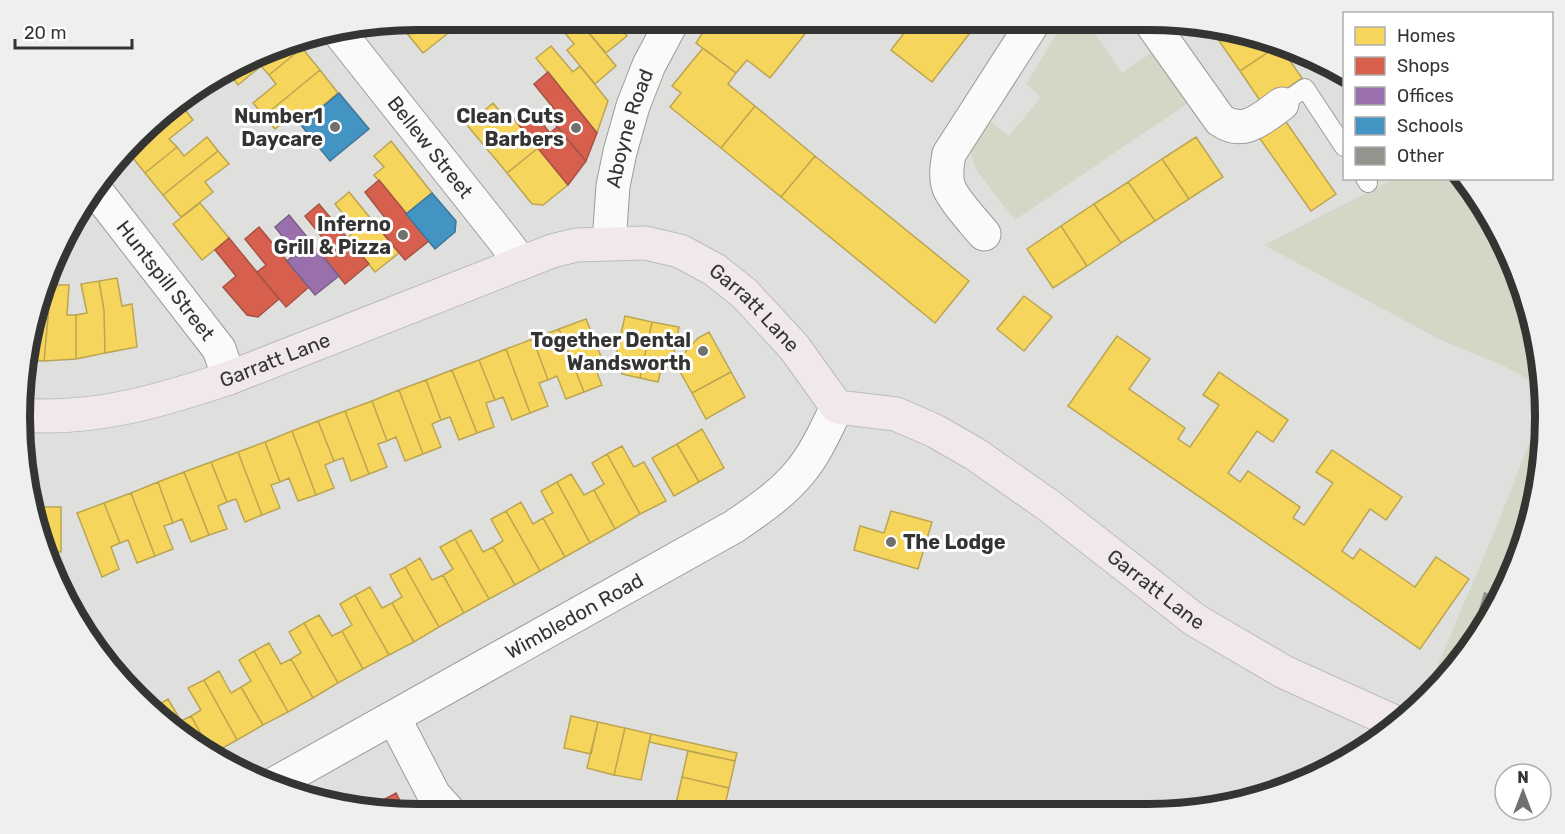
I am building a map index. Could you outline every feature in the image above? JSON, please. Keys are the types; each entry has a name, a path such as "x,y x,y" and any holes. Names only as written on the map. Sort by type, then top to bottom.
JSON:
{"main road":[{"name":"Garratt Lane","path":"30,416 45,417 110,410 178,395 230,378 552,251 576,245 645,243 680,251 715,270 744,293 794,347 837,407 896,414 935,431 975,454 1048,505 1195,620 1284,672 1389,720"}],"street":[{"name":"Aboyne Road","path":"609,243 614,186 620,152 633,106 649,65 668,30"},
{"path":"984,234 949,188 946,170 949,154 1029,30"},
{"path":"1156,30 1220,120 1227,125 1245,127 1282,104"},
{"name":"Bellew Street","path":"343,37 520,263"},
{"name":"Huntspill Street","path":"99,196 219,349 230,378"},
{"name":"Wimbledon Road","path":"282,779 735,526 769,502 799,473 811,457 837,407"},
{"path":"394,718 434,795 442,804"}],"lane":[{"path":"1282,104 1305,88 1343,145"}],"green space":[{"path":"1059,30 1092,30 1122,73 1157,49 1193,100 1015,220 977,171 971,149 977,132 986,118 1009,136 1041,97 1026,84"},
{"path":"1392,180 1454,180 1483,224 1506,269 1528,342 1533,383 1506,367 1439,339 1264,245"},
{"path":"1534,430 1528,492 1506,565 1470,632 1431,680"}],"building: Homes":[{"path":"417,30 452,30 423,53 405,31"},
{"path":"562,30 586,30 616,66 595,84 567,50 574,44"},
{"path":"586,30 622,30 627,36 606,53"},
{"path":"704,30 808,30 770,78 747,60 736,73 696,43"},
{"path":"906,30 972,30 932,82 891,50"},
{"path":"1223,37 1271,51 1240,71 1217,38"},
{"path":"551,46 573,72 580,66 608,101 597,133 536,58"},
{"path":"302,48 269,75 261,66 238,85 232,77 269,59"},
{"path":"302,48 320,70 264,116 253,103 276,84 269,75"},
{"path":"703,48 736,73 728,84 755,106 721,148 670,107 681,93 672,86"},
{"path":"1271,51 1287,56 1302,78 1263,105 1240,71"},
{"path":"320,70 338,93 305,120 298,110 275,129 264,116"},
{"path":"493,103 509,123 514,119 538,148 507,173 467,125"},
{"path":"755,106 815,156 781,197 721,148"},
{"path":"184,108 193,120 169,139 177,147 145,173 131,156"},
{"path":"1284,119 1336,194 1311,211 1258,136"},
{"path":"207,137 218,151 163,195 145,173 177,147 184,156"},
{"path":"1196,137 1223,177 1189,199 1162,159"},
{"path":"391,141 432,193 406,214 374,175 384,167 374,156"},
{"path":"538,148 568,185 543,205 532,204 507,173"},
{"path":"218,151 229,164 205,182 213,192 181,217 163,195"},
{"path":"815,156 969,281 935,323 781,197"},
{"path":"1162,159 1189,199 1155,221 1128,182"},
{"path":"1128,182 1155,221 1121,243 1094,204"},
{"path":"349,192 399,253 375,272 347,238 356,230 335,204"},
{"path":"200,203 229,238 202,260 173,224"},
{"path":"1094,204 1121,243 1087,266 1061,226"},
{"path":"1061,226 1087,266 1053,288 1027,249"},
{"path":"117,278 122,306 132,304 137,347 105,353 104,310 99,281"},
{"path":"99,281 104,310 105,353 76,359 76,315 87,313 81,284"},
{"path":"54,285 69,285 67,315 76,315 76,359 44,361 50,296"},
{"path":"50,296 44,361 34,360"},
{"path":"1024,296 1052,317 1024,351 997,329"},
{"path":"625,316 652,322 640,378 622,374 625,358 616,356"},
{"path":"586,319 602,359 593,363 602,385 584,392 559,329"},
{"path":"652,322 679,327 671,368 662,366 658,382 640,378"},
{"path":"559,329 584,392 566,399 557,376 548,380 533,339"},
{"name":"Together Dental Wandsworth","path":"709,332 731,372 692,393 675,363 698,338"},
{"path":"1117,336 1150,359 1129,389 1185,428 1178,439 1190,447 1219,405 1203,395 1219,372 1288,420 1273,442 1257,431 1228,473 1240,482 1248,471 1300,507 1293,518 1304,525 1333,483 1316,472 1332,450 1402,497 1386,520 1370,509 1342,551 1353,559 1360,549 1415,587 1436,557 1469,579 1420,649 1068,406"},
{"path":"533,339 548,380 539,383 548,406 530,413 506,349"},
{"path":"506,349 530,413 512,420 503,397 495,400 479,360"},
{"path":"479,360 495,400 486,403 494,427 477,433 452,370"},
{"path":"452,370 477,433 459,440 450,417 441,420 426,380"},
{"path":"731,372 745,397 706,419 692,393"},
{"path":"426,380 441,420 432,424 441,447 423,454 399,390"},
{"path":"399,390 423,454 405,461 396,437 387,441 372,401"},
{"path":"372,401 387,441 378,444 387,467 369,474 345,411"},
{"path":"345,411 369,474 351,481 343,458 334,461 318,421"},
{"path":"318,421 334,461 325,465 334,488 316,495 292,431"},
{"path":"702,429 724,468 699,482 677,444"},
{"path":"292,431 316,495 298,501 289,478 280,482 265,442"},
{"path":"265,442 280,482 271,485 280,508 262,515 238,452"},
{"path":"677,444 699,482 674,496 652,458"},
{"path":"622,446 634,467 644,462 666,501 640,514 607,454"},
{"path":"238,452 262,515 245,522 236,499 227,502 211,462"},
{"path":"607,454 640,514 615,529 594,490 604,484 592,463"},
{"path":"211,462 227,502 218,506 227,529 209,535 184,472"},
{"path":"184,472 209,535 191,542 182,519 173,523 158,482"},
{"path":"571,474 584,495 594,490 615,529 590,543 557,482"},
{"path":"158,482 173,523 164,526 173,549 155,556 131,493"},
{"path":"557,482 590,543 565,557 543,518 553,513 541,491"},
{"path":"131,493 155,556 137,563 128,540 120,543 104,503"},
{"path":"521,502 533,524 543,518 565,557 540,571 506,511"},
{"path":"104,503 120,543 111,547 119,569 102,577 77,513"},
{"path":"41,507 61,507 61,552 55,552"},
{"path":"506,511 540,571 515,585 493,547 503,541 491,519"},
{"name":"The Lodge","path":"891,511 932,522 918,569 854,550 860,526 884,533"},
{"path":"471,530 483,552 493,547 515,585 489,599 455,539"},
{"path":"455,539 489,599 464,613 443,575 453,569 440,547"},
{"path":"420,558 432,580 443,575 464,613 439,627 405,567"},
{"path":"405,567 439,627 414,642 392,603 402,597 390,575"},
{"path":"370,587 382,608 392,603 414,642 389,655 355,595"},
{"path":"355,595 389,655 363,669 342,631 352,625 340,604"},
{"path":"319,615 332,636 342,631 363,669 338,683 304,623"},
{"path":"304,623 338,683 313,698 291,659 301,653 289,632"},
{"path":"269,643 281,664 291,659 313,698 288,712 254,651"},
{"path":"254,651 288,712 263,725 241,687 251,681 239,660"},
{"path":"219,671 231,693 241,687 263,725 237,740 204,680"},
{"path":"204,680 237,740 219,750 205,741 191,716 201,710 188,688"},
{"path":"168,699 181,721 191,716 205,741 181,724 158,705"},
{"path":"571,716 598,722 591,754 564,748"},
{"path":"598,722 625,728 614,775 587,768"},
{"path":"625,728 651,734 641,780 614,775"},
{"path":"651,734 737,753 735,761 649,742"},
{"path":"688,751 735,761 729,788 682,777"},
{"path":"682,777 729,788 725,804 676,804"}],"building: Shops":[{"path":"548,72 597,133 586,161 548,116 555,110 534,84"},
{"path":"529,107 550,133 557,127 586,161 568,185 514,119"},
{"path":"379,180 429,241 405,260 377,226 386,219 365,192"},
{"path":"319,204 369,264 345,284 317,249 326,242 305,216"},
{"path":"259,227 309,287 286,307 257,272 266,265 245,239"},
{"path":"229,238 279,299 258,317 247,315 223,287 236,276 215,250"},
{"path":"396,793 401,803 392,803 379,802"}],"building: Offices":[{"path":"289,215 339,276 315,295 287,261 296,253 275,227"}],"building: Schools":[{"name":"Number1 Daycare","path":"339,93 369,129 330,161 301,125"},
{"path":"432,193 456,221 455,232 435,249 406,214"}],"building: Other":[{"path":"1484,592 1492,594 1483,610 1475,624"}],"place":[{"name":"Number1 Daycare","path":"335,127"},
{"name":"Clean Cuts Barbers","path":"576,128"},
{"name":"Inferno Grill & Pizza","path":"403,235"},
{"name":"Together Dental Wandsworth","path":"703,351"},
{"name":"The Lodge","path":"891,542"}]}
